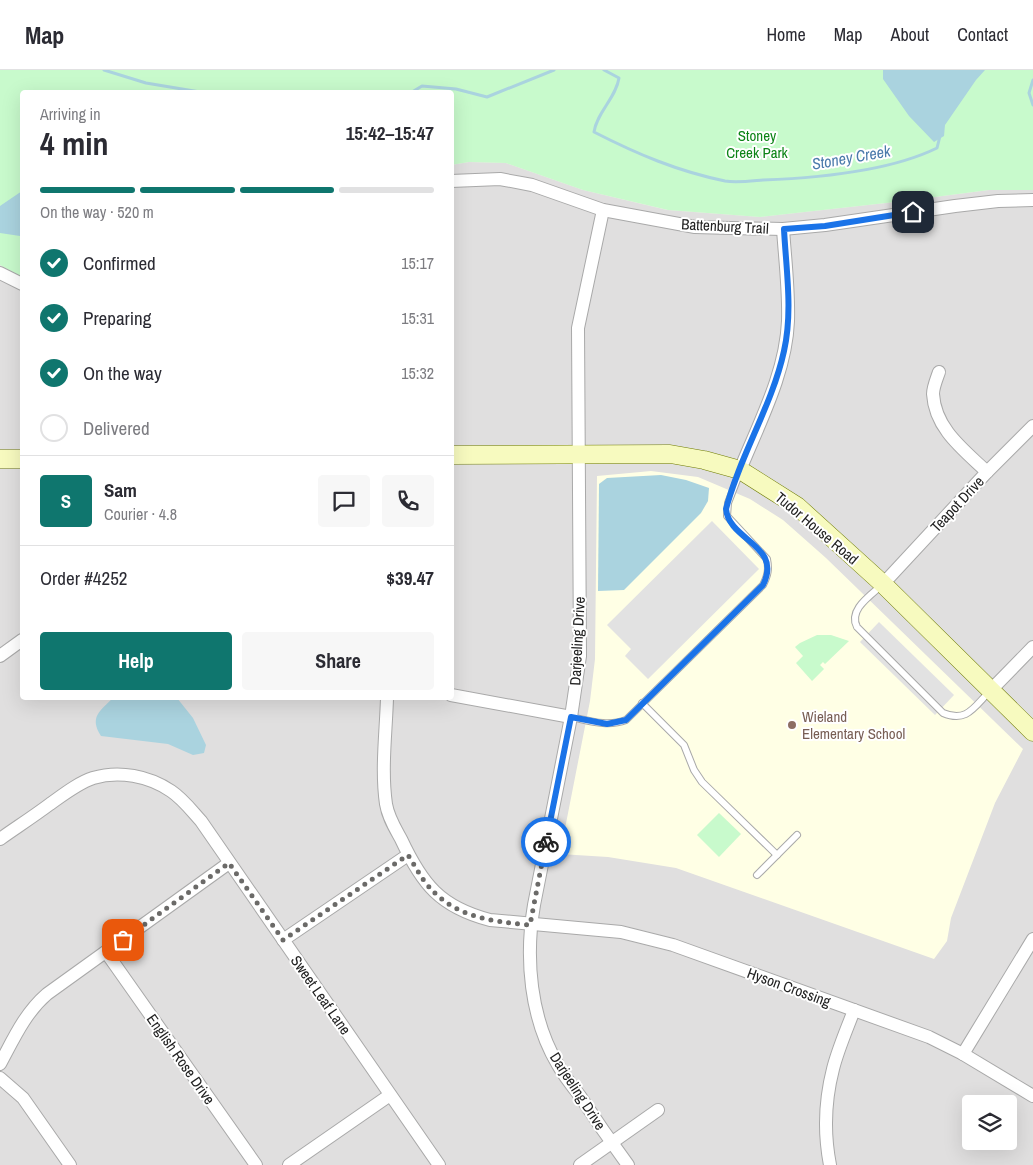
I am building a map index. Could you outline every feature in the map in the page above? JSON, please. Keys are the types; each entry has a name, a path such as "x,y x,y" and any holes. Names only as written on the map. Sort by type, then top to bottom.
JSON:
{"street":[{"name":"Battenburg Trail","path":"454,181 500,179 532,186 603,210 695,227 784,229 825,226 989,202 1033,200"},
{"name":"Darjeeling Drive","path":"603,210 578,328 580,656 571,717 530,925 531,977 543,1032 557,1064 628,1165"},
{"path":"740,470 775,383 784,351 788,322 784,229"},
{"path":"0,273 20,283"},
{"path":"939,372 933,393 938,416 946,431 987,472"},
{"name":"Teapot Drive","path":"882,584 1033,426"},
{"name":"Tudor House Road","path":"454,455 670,454 704,460 740,470 796,506 882,584 1033,732"},
{"path":"0,459 20,459"},
{"path":"0,656 20,641"},
{"path":"991,690 1033,647"},
{"path":"454,696 571,717"},
{"name":"Hyson Crossing","path":"387,700 385,787 387,806 391,820 408,855 425,882 443,900 469,915 490,920 621,932 673,945 929,1037 963,1054 1033,1096"},
{"name":"Sweet Leaf Lane","path":"0,839 78,785 93,778 109,775 126,775 156,782 171,790 184,801 201,821 439,1165"},
{"path":"283,940 408,855"},
{"path":"0,1064 34,1005 229,863"},
{"path":"963,1054 1033,939"},
{"name":"English Rose Drive","path":"106,952 256,1165"},
{"path":"830,1165 826,1145 828,1095 833,1067 854,1010"},
{"path":"0,1078 23,1098 70,1165"},
{"path":"289,1165 390,1095"},
{"path":"580,1165 658,1110"}],"lane":[{"path":"571,717 607,724 626,720 763,585 769,568 767,558 731,523 727,516 726,509 740,470"},
{"path":"882,584 859,606 854,621 857,627 942,713 958,717 966,715 991,690"},
{"path":"642,704 684,744 694,770 702,782 777,856"},
{"path":"757,876 797,835"}],"shaded area":[{"path":"469,162 506,163 583,190 667,210 760,217 989,190 1033,190 1033,1165 0,1165 0,265 20,276 20,700 454,700 454,164"},
{"name":"Wieland Elementary School","path":"651,471 698,477 750,499 783,520 826,558 1023,749 995,803 951,918 947,941 934,959 676,868 608,857 560,854 590,701 595,659 597,476"},
{"path":"712,521 759,569 648,679 625,656 631,649 607,625"},
{"path":"879,622 954,695 935,715 860,642"}],"green space":[{"name":"Stoney Creek Park","path":"0,70 1033,70 1033,190 989,190 760,217 668,210 583,190 506,163 469,162 454,164 454,90 20,90 20,276 0,265"},
{"path":"817,635 831,635 849,641 825,664 823,662 820,665 824,669 812,681 796,663 803,656 795,647"},
{"path":"719,813 741,834 719,857 697,835"}],"water":[{"path":"883,70 985,70 945,125 944,136 934,142 909,116 883,79"},
{"path":"20,192 20,236 0,233 0,206"},
{"path":"661,475 686,480 709,488 708,501 701,513 624,590 598,591 599,484 607,478"},
{"path":"111,700 179,700 193,718 206,745 204,753 193,755 168,744 101,736 96,724 100,711"}],"waterway":[{"name":"Stoney Creek","path":"104,70 146,83 188,90"},
{"name":"Stoney Creek","path":"415,90 422,86 456,89 487,97 554,70"},
{"name":"Stoney Creek","path":"604,70 619,78 594,132 658,161 725,181 744,182 806,178 875,168 897,163 937,148 940,136"},
{"name":"Stoney Creek","path":"1033,80 1029,93 1033,105"}],"way so far":[{"path":"123,940 229,863 283,940 408,855 425,882 443,900 469,915 490,920 530,925 546,842"}],"place":[{"name":"Wieland Elementary School","path":"792,725"}],"route":[{"path":"546,842 571,717 607,724 626,720 763,585 767,576 769,568 767,558 729,520 726,509 775,383 784,351 788,322 784,229 825,226 913,212"}]}
